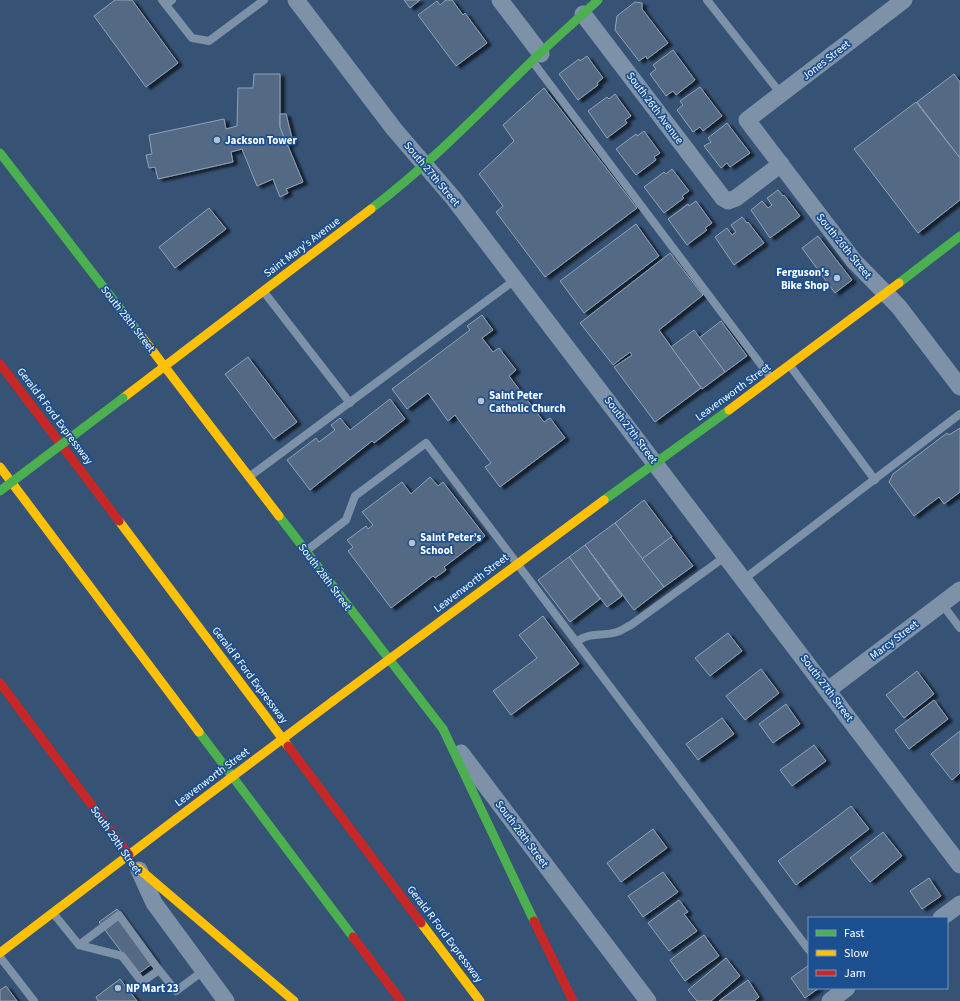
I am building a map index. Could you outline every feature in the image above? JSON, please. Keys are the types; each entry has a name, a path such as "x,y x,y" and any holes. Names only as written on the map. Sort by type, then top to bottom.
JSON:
{"main road":[{"name":"Saint Mary's Avenue","path":"0,491 379,204 426,165 598,0"},
{"name":"South 28th Street","path":"0,153 443,729"},
{"name":"Leavenworth Street","path":"0,953 53,913 133,862 176,819 517,563 790,366 960,236"},
{"name":"Gerald R Ford Expressway","path":"0,358 2,366 480,1001"},
{"path":"0,467 401,1001"},
{"name":"South 29th Street","path":"0,683 133,862"},
{"path":"443,729 573,1001"},
{"path":"133,862 294,1001"}],"street":[{"name":"South 27th Street","path":"296,0 394,129 454,199 516,279 960,865"},
{"path":"500,0 536,58"},
{"name":"Jones Street","path":"747,120 904,0"},
{"name":"South 26th Avenue","path":"583,14 723,198 728,201 736,198 781,164"},
{"name":"South 26th Street","path":"747,120 854,261 886,293 906,316 960,386"},
{"name":"Marcy Street","path":"828,690 960,590"},
{"name":"South 28th Street","path":"443,729 648,1001"},
{"name":"South 29th Street","path":"133,862 154,903 226,1001"},
{"path":"942,917 960,904"}],"lane":[{"path":"167,2 192,38 209,41 264,0"},
{"path":"707,0 781,94"},
{"path":"536,58 772,379"},
{"path":"249,478 516,279"},
{"path":"263,292 350,402"},
{"path":"790,366 875,480"},
{"path":"744,579 960,414"},
{"path":"305,551 346,520 355,496 426,443 808,949"},
{"path":"577,641 586,636 617,632 631,625 726,556"},
{"path":"942,604 960,628"},
{"path":"53,913 79,945 122,956 142,982 159,970"},
{"path":"79,945 119,915 176,991 203,971"},
{"path":"0,957 34,1001"}],"building":[{"path":"115,0 132,0 178,63 146,87 94,16"},
{"path":"404,0 420,0 410,8"},
{"path":"446,0 452,0 463,15 465,13 487,43 456,66 418,15 437,1 440,5"},
{"path":"635,2 642,3 642,9 668,43 647,59 646,56 639,61 615,30 617,16"},
{"path":"673,50 695,80 676,95 673,91 666,96 650,74 656,69 653,65"},
{"path":"587,56 603,78 597,83 598,85 578,100 559,74 579,59 580,61"},
{"name":"Jackson Tower","path":"254,74 280,74 280,127 303,182 286,189 288,193 280,197 273,179 257,186 242,149 231,152 233,162 158,179 155,167 149,168 146,155 152,154 149,135 224,119 226,129 237,126 238,88 253,88"},
{"path":"954,74 960,82 960,158 917,102"},
{"path":"700,87 722,116 703,131 700,127 693,132 677,110 683,105 680,101"},
{"path":"544,88 637,208 545,277 496,212 503,206 479,174 514,141 503,125"},
{"path":"615,94 631,116 625,120 627,123 607,138 588,111 607,97 609,99"},
{"path":"916,102 960,158 960,200 918,233 854,149"},
{"path":"280,114 286,114 293,142 287,145 280,127"},
{"path":"727,123 750,153 730,167 727,163 721,168 704,146 711,142 708,138"},
{"path":"644,131 660,153 654,157 656,160 636,175 616,149 636,134 637,136"},
{"path":"672,169 689,191 682,196 684,198 664,213 644,187 664,172 666,174"},
{"path":"778,190 783,196 784,195 800,216 770,238 751,210 762,201 768,208 772,205 767,198"},
{"path":"696,201 712,223 705,228 707,230 687,245 668,219 688,204 689,206"},
{"path":"209,208 226,229 175,268 159,247"},
{"path":"742,217 747,223 748,222 764,243 734,265 715,237 727,228 732,235 736,232 731,225"},
{"path":"636,224 659,256 584,313 560,281"},
{"path":"818,236 852,280 835,293 802,248"},
{"path":"670,253 703,295 659,330 701,388 655,422 614,367 632,355 630,352 613,365 580,323"},
{"name":"Saint Peter Catholic Church","path":"482,315 493,330 482,338 493,352 499,348 516,370 509,376 544,422 550,418 565,438 500,487 485,467 491,463 455,415 448,421 428,393 407,409 392,389 470,330 467,326"},
{"path":"721,321 747,356 725,372 699,338"},
{"path":"694,330 725,372 702,389 671,347"},
{"path":"248,357 297,422 274,439 225,374"},
{"path":"390,399 405,419 374,443 372,441 310,490 287,460 316,438 319,442 335,430 331,425 340,418 350,430"},
{"path":"960,428 960,492 944,504 939,497 914,516 889,482 893,474 947,433 949,435"},
{"name":"Saint Peter’s School","path":"430,477 438,486 443,482 485,536 444,567 446,570 435,578 433,576 391,608 348,551 353,547 347,540 366,526 368,529 373,525 362,512 402,482 411,494"},
{"path":"644,500 672,537 642,559 615,523"},
{"path":"615,523 664,587 634,610 585,545"},
{"path":"671,537 693,566 664,587 642,559"},
{"path":"585,545 622,596 607,607 569,557"},
{"path":"569,557 600,599 570,622 538,580"},
{"path":"543,616 579,664 511,715 493,691 537,658 519,635"},
{"path":"728,633 742,651 710,676 695,658"},
{"path":"761,669 779,693 745,720 726,696"},
{"path":"917,671 934,694 904,718 886,695"},
{"path":"934,700 948,719 909,749 895,730"},
{"path":"786,704 800,724 773,743 759,724"},
{"path":"722,718 734,734 698,760 686,744"},
{"path":"960,731 960,773 952,780 931,754"},
{"path":"814,745 826,761 792,786 780,770"},
{"path":"851,806 869,829 796,885 778,861"},
{"path":"653,829 667,848 621,882 607,863"},
{"path":"883,832 902,856 870,882 850,858"},
{"path":"663,872 678,892 643,917 628,896"},
{"path":"929,878 941,896 922,909 910,891"},
{"path":"679,900 688,912 684,914 697,931 669,951 648,923"},
{"path":"117,909 156,961 138,974 99,922"},
{"path":"704,935 719,956 685,981 670,960"},
{"path":"726,958 740,976 711,1001 697,1001 688,990"},
{"path":"808,966 808,989 818,989 805,998 791,978"},
{"name":"NP Mart 23","path":"120,979 137,1001 98,1001 96,997"},
{"path":"748,980 759,997 754,1001 719,1001"},
{"path":"6,986 17,1001 0,1001 0,990"}],"traffic: fast":[{"path":"371,209 433,157 539,54 598,0"},
{"path":"0,153 142,337"},
{"path":"899,283 960,236"},
{"path":"0,491 123,398"},
{"path":"604,500 729,410"},
{"path":"279,516 389,659"},
{"path":"389,659 443,729"},
{"path":"443,729 534,921"},
{"path":"199,732 353,937"}],"traffic: slow":[{"path":"123,398 371,209"},
{"path":"729,410 899,283"},
{"path":"142,337 279,516"},
{"path":"0,467 199,732"},
{"path":"333,701 604,500"},
{"path":"119,521 288,746"},
{"path":"176,819 333,701"},
{"path":"0,953 176,819"},
{"path":"138,868 294,1001"},
{"path":"421,923 480,1001"}],"traffic: jam":[{"path":"0,364 119,521"},
{"path":"0,683 129,855"},
{"path":"288,746 421,923"},
{"path":"534,921 573,1001"},
{"path":"353,937 401,1001"}],"place":[{"name":"Jackson Tower","path":"217,140"},
{"name":"Ferguson's Bike Shop","path":"837,278"},
{"name":"Saint Peter Catholic Church","path":"481,401"},
{"name":"Saint Peter’s School","path":"412,543"},
{"name":"NP Mart 23","path":"118,988"}]}
